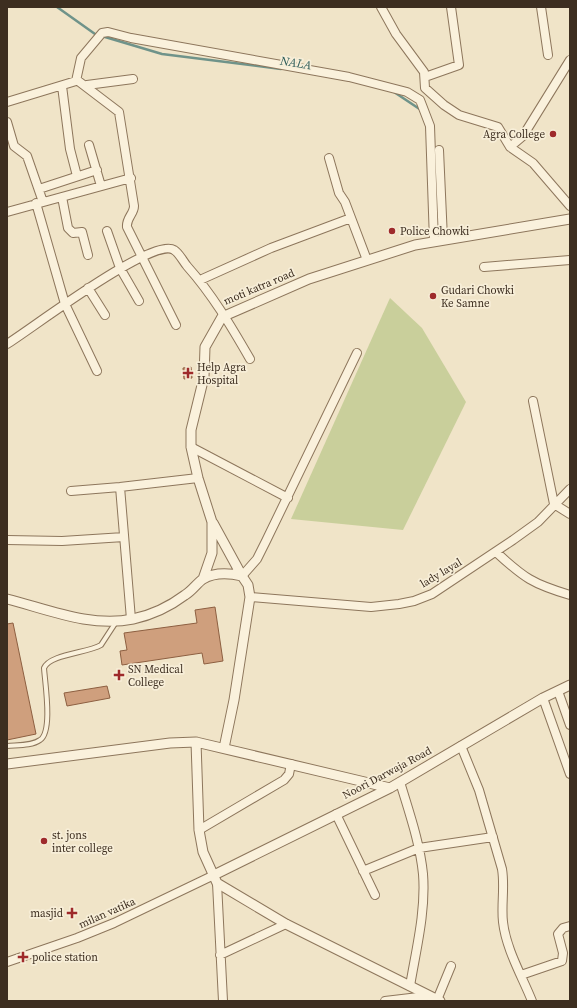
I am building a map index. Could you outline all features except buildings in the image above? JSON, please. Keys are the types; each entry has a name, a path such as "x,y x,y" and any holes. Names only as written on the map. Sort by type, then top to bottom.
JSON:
{"street":[{"path":"381,7 426,77 424,84 430,93 459,115 494,125 502,133 510,147 533,163 570,206"},
{"path":"426,77 459,65 451,7"},
{"path":"540,7 548,55"},
{"path":"77,80 78,63 102,33 108,32 131,38 349,78 407,92 420,100 430,126 434,241"},
{"path":"510,147 523,136 570,60"},
{"path":"86,85 134,79"},
{"path":"77,80 86,85 119,112 131,178 134,211 127,220 127,227 176,325"},
{"path":"7,102 62,86 77,80"},
{"path":"62,86 70,149 77,176"},
{"path":"420,100 430,93"},
{"path":"7,122 14,146 28,156 39,189 40,202 65,304 97,371"},
{"path":"89,145 101,186"},
{"path":"439,150 443,239"},
{"path":"329,158 339,193 351,218 367,260"},
{"path":"39,189 97,170"},
{"path":"7,212 131,178"},
{"path":"62,197 68,228 73,233 82,232 88,255"},
{"path":"200,280 271,248 351,218"},
{"name":"moti katra road","path":"203,579 212,553 212,522 198,478 191,447 194,416 204,377 204,352 212,333 224,314 309,279 367,260 434,241 570,219"},
{"path":"107,231 120,268 139,301"},
{"path":"7,344 88,288 120,268 142,257 166,248 174,250 200,280 224,314 250,359"},
{"path":"484,267 570,260"},
{"path":"88,288 106,315"},
{"path":"242,576 257,559 288,498 357,353"},
{"path":"533,401 554,504 570,514"},
{"path":"191,447 288,498"},
{"path":"71,491 198,478"},
{"path":"120,487 131,619"},
{"name":"lady layal","path":"250,597 371,607 399,604 432,594 496,552 538,522 570,489"},
{"path":"212,522 248,585 250,597 234,700 224,748"},
{"path":"7,540 62,541 124,537"},
{"path":"496,552 529,581 570,595"},
{"path":"7,599 86,619 116,622 158,611 184,596 203,579 224,573 242,576"},
{"name":"Noori Darwaja Road","path":"214,879 336,814 390,788 542,698 570,685"},
{"path":"558,691 570,725"},
{"path":"542,698 570,774"},
{"path":"196,742 199,830 203,852 214,879 223,1001"},
{"path":"7,764 170,743 196,742 390,788"},
{"path":"461,746 479,790 494,837 504,883 504,929 532,1001"},
{"path":"199,830 284,780 289,774 291,764"},
{"path":"400,782 419,848 423,874 422,897 410,986"},
{"path":"336,814 375,895"},
{"path":"363,871 419,848 494,837"},
{"path":"214,879 286,924 427,996 438,1000 451,966"},
{"name":"milan vatika","path":"7,962 77,938 214,879"},
{"path":"220,955 286,924"},
{"path":"521,975 562,961 563,953 558,934 563,928 570,926"},
{"path":"385,1001 427,996"}],"lane":[{"path":"7,746 30,744 40,740 47,730 44,668 46,664 53,660 101,645 116,622"}],"green space":[{"path":"390,298 422,328 466,402 403,530 291,519"}],"waterway":[{"name":"NALA","path":"57,7 95,34 162,54 281,69"},
{"name":"NALA","path":"394,92 421,110"}],"place":[{"name":"Agra College","path":"553,134"},
{"name":"Police Chowki","path":"392,231"},
{"name":"Gudari Chowki Ke Samne","path":"433,296"},
{"name":"Help Agra Hospital","path":"188,373"},
{"name":"SN Medical College","path":"119,675"},
{"name":"st. jons inter college","path":"44,841"},
{"name":"masjid","path":"72,913"},
{"name":"police station","path":"23,957"}]}
